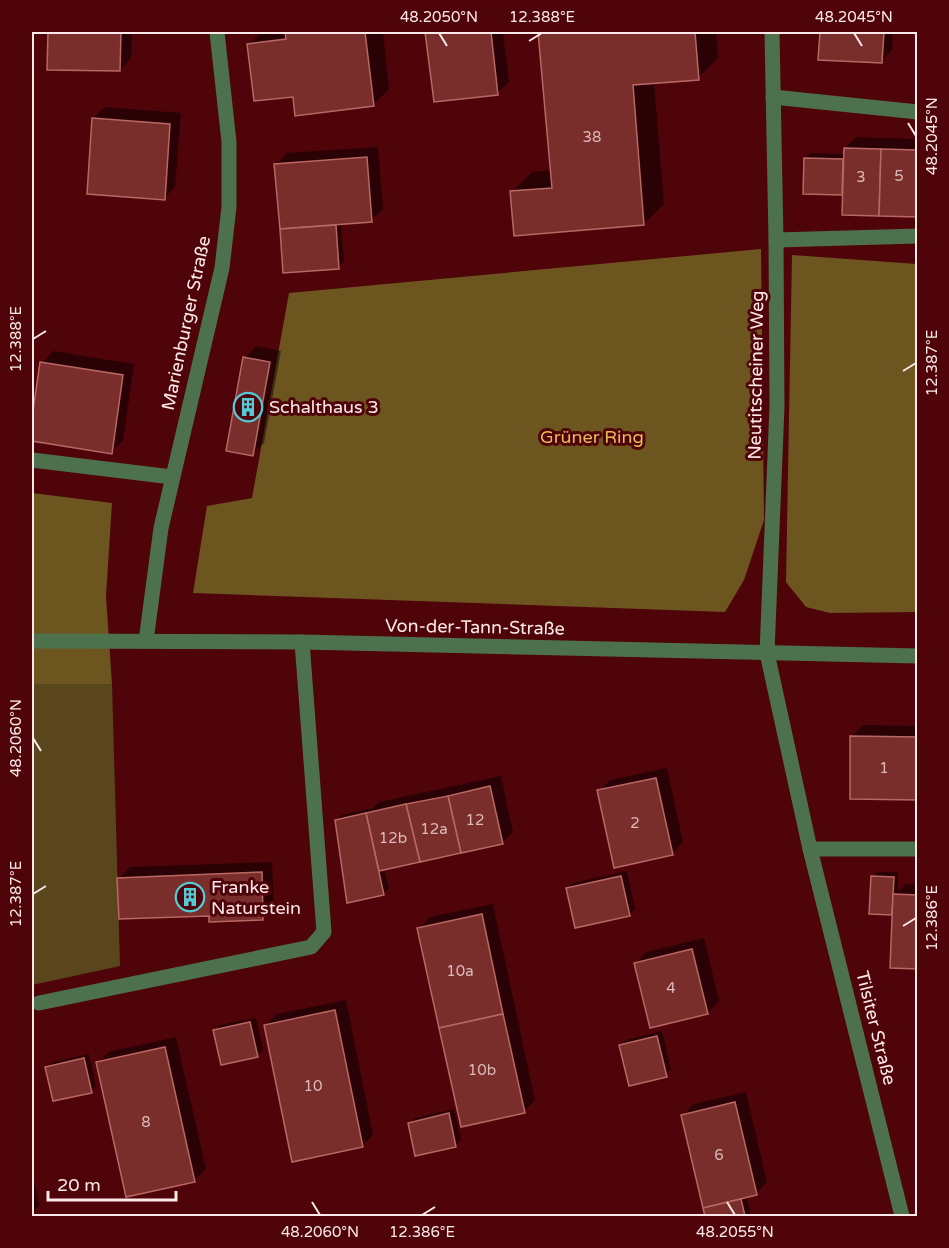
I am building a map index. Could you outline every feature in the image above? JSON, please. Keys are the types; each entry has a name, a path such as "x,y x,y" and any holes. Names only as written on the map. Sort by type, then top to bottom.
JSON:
{"street":[{"name":"Marienburger Straße","path":"146,641 161,528 222,268 229,207 229,142 217,32"},
{"name":"Neutitscheiner Weg","path":"766,653 777,406 772,32"},
{"path":"773,97 918,112"},
{"path":"776,240 918,236"},
{"path":"32,460 172,477"},
{"name":"Von-der-Tann-Straße","path":"32,641 302,642 918,656"},
{"path":"39,1003 311,947 324,932 302,642"},
{"name":"Tilsiter Straße","path":"766,653 810,849 902,1216"},
{"path":"810,849 918,849"}],"shaded area":[{"path":"32,684 112,684 120,966 32,985"}],"green space":[{"name":"Grüner Ring","path":"761,249 764,520 744,580 725,612 193,593 207,506 252,498 289,293"},
{"path":"792,255 917,264 917,612 830,613 806,607 786,582"},
{"path":"32,493 112,503 106,596 112,684 32,684"}],"building":[{"path":"48,32 121,32 120,71 47,70"},
{"path":"285,32 365,32 374,106 295,116 293,97 254,101 247,44 286,39"},
{"path":"425,32 491,32 498,95 434,102"},
{"path":"538,32 695,32 699,80 633,85 644,225 514,236 510,191 552,188"},
{"path":"820,32 884,32 882,63 818,60"},
{"path":"92,118 170,124 165,200 87,194"},
{"path":"844,148 881,149 879,216 842,215"},
{"path":"881,149 918,150 917,217 879,216"},
{"path":"367,157 372,222 280,229 274,164"},
{"path":"804,158 843,159 842,195 803,194"},
{"path":"336,225 339,269 283,273 280,229"},
{"name":"Schalthaus 3","path":"243,357 270,362 253,456 226,451"},
{"path":"40,362 123,375 112,454 32,441 32,418"},
{"path":"850,736 918,737 918,800 850,799"},
{"path":"656,778 673,855 614,868 597,790"},
{"path":"490,786 503,844 461,853 448,796"},
{"path":"448,796 461,853 420,862 406,804"},
{"path":"406,804 420,862 379,871 366,813"},
{"path":"366,813 384,895 347,903 335,820"},
{"name":"Franke Naturstein","path":"262,872 263,920 209,922 209,916 119,919 117,878"},
{"path":"621,876 630,916 575,928 566,888"},
{"path":"871,876 894,877 892,915 869,914"},
{"path":"893,894 918,895 918,969 890,968"},
{"path":"482,914 503,1014 439,1028 417,928"},
{"path":"692,949 708,1014 650,1028 634,963"},
{"path":"335,1010 363,1147 292,1162 264,1025"},
{"path":"503,1014 525,1113 461,1127 439,1028"},
{"path":"250,1022 258,1057 221,1065 213,1030"},
{"path":"657,1036 667,1077 629,1086 619,1045"},
{"path":"165,1047 195,1182 126,1197 96,1062"},
{"path":"84,1058 92,1093 53,1101 45,1067"},
{"path":"735,1102 757,1195 703,1208 681,1115"},
{"path":"449,1113 456,1147 415,1156 408,1123"},
{"path":"741,1199 745,1216 705,1216 703,1208"}],"place":[{"name":"Schalthaus 3","path":"248,407"},
{"name":"Franke Naturstein","path":"190,897"}]}
